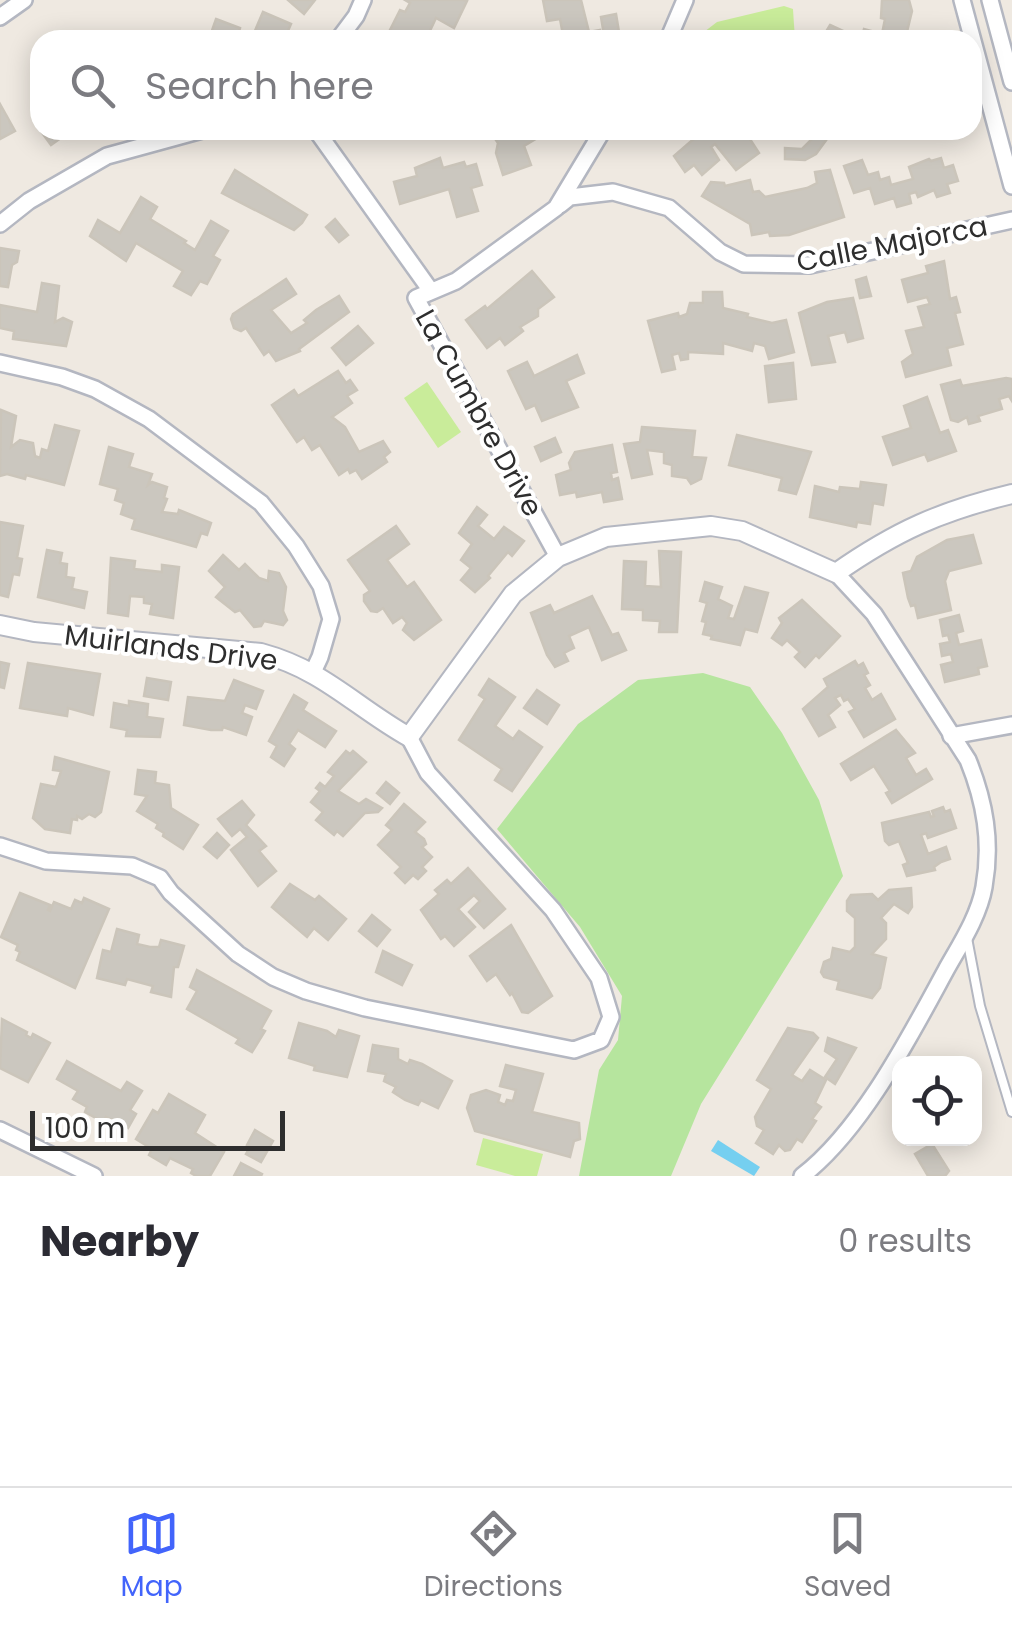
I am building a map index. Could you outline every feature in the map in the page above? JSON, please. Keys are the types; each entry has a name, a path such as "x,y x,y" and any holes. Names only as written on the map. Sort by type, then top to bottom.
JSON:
{"street":[{"path":"0,17 24,0"},
{"path":"344,30 363,0"},
{"path":"672,30 684,0"},
{"path":"962,0 970,30"},
{"path":"990,0 1012,82"},
{"path":"982,74 1012,186"},
{"path":"0,224 29,200 107,156 165,140"},
{"name":"La Cumbre Drive","path":"323,140 430,291 416,298 558,557"},
{"path":"430,291 456,282 556,208 597,140"},
{"name":"Calle Majorca","path":"556,208 570,198 613,192 668,208 720,252 744,264 810,264 1012,220"},
{"path":"0,362 62,377 149,419 261,503 296,546 320,586 330,619 313,672"},
{"path":"836,572 870,548 925,519 1012,494"},
{"path":"0,846 46,861 132,866 160,878 171,893 238,954 306,991 366,1008 574,1050 600,1040 611,1016 598,978 553,910 428,773 409,737 513,594 558,557 606,537 710,526 742,531 836,572 874,614 968,760 979,786 989,836 984,890 966,934 913,1031 852,1124 802,1176"},
{"name":"Muirlands Drive","path":"0,625 34,632 261,653 313,672 344,691 374,717 409,737"},
{"path":"951,736 1012,725"},
{"path":"0,1130 94,1176"}],"lane":[{"path":"966,934 980,1006 1012,1112"}],"green space":[{"path":"784,6 793,9 794,30 707,30 717,22"},
{"path":"427,382 461,432 438,448 404,398"},
{"path":"703,673 750,687 782,733 819,800 843,876 701,1104 671,1176 579,1176 599,1070 618,1040 622,996 580,927 497,829 578,724 638,680"},
{"path":"483,1138 543,1154 537,1176 515,1176 476,1165"}],"water":[{"path":"718,1140 760,1167 754,1176 711,1151"}],"building":[{"path":"288,0 315,0 304,14"},
{"path":"405,0 467,1 454,28 436,18 430,30 390,30 400,10 405,12 410,3"},
{"path":"543,0 581,0 588,30 562,30 560,19 547,21"},
{"path":"882,0 909,0 912,11 907,30 883,30 885,19 881,18"},
{"path":"263,12 291,24 288,30 255,30"},
{"path":"616,14 619,30 603,30 601,17"},
{"path":"216,19 240,28 240,30 212,30"},
{"path":"0,104 15,131 0,139"},
{"path":"496,140 534,140 524,146 531,165 503,175 496,153"},
{"path":"692,140 751,140 759,153 736,170 715,144 711,147 719,160 702,175 694,165 685,172 674,156"},
{"path":"811,140 826,140 816,154 805,160 785,159 785,148 802,149"},
{"path":"440,158 443,168 464,162 466,167 476,164 482,185 471,188 478,211 457,217 449,189 400,204 394,182 417,176 415,168"},
{"path":"941,158 944,168 953,165 958,181 947,184 950,193 937,197 934,190 918,197 916,192 909,194 911,203 897,207 894,198 875,204 870,188 854,193 844,166 862,160 868,175 878,172 880,180 889,177 891,185 913,179 909,167"},
{"path":"235,170 307,215 302,223 294,230 222,193"},
{"path":"830,170 844,217 789,235 752,235 750,224 702,196 711,182 725,186 750,180 753,192 759,191 765,197 807,188 817,183 815,172"},
{"path":"141,197 157,207 150,219 195,250 211,221 228,231 213,256 220,260 207,284 200,281 191,295 174,286 183,271 136,243 126,261 90,236 98,220 120,233"},
{"path":"335,219 348,235 339,242 326,227"},
{"path":"0,248 19,251 8,287 0,286"},
{"path":"944,261 950,299 956,297 960,312 955,313 963,344 947,348 951,365 906,377 902,362 913,354 906,331 924,327 918,307 930,304 927,297 908,302 902,280 928,273 926,266"},
{"path":"532,271 554,297 505,345 500,338 487,348 466,320 485,306 487,309"},
{"path":"866,277 871,296 860,298 856,280"},
{"path":"286,279 296,294 271,310 291,333 339,296 349,312 300,351 276,361 269,351 264,355 246,328 234,328 231,319"},
{"path":"42,283 59,286 55,322 63,318 72,322 66,346 13,339 14,331 0,328 0,305 37,312"},
{"path":"703,292 722,292 723,308 748,314 747,317 772,323 786,320 794,352 769,359 765,346 754,343 752,351 723,343 723,354 688,352 688,359 681,360 679,353 672,355 675,369 662,372 648,321 687,314 690,303 703,303"},
{"path":"853,298 863,338 848,342 845,332 828,336 835,362 812,365 799,313 827,302"},
{"path":"358,326 373,343 346,365 332,348"},
{"path":"577,355 584,373 566,381 578,407 542,421 535,405 526,409 508,371 527,362 534,376"},
{"path":"793,363 796,399 769,402 765,366"},
{"path":"338,371 357,390 347,396 352,403 332,417 345,427 359,452 383,441 390,452 384,457 387,462 362,479 356,470 350,473 348,469 339,475 320,445 312,450 304,437 297,442 272,405 294,390 298,396"},
{"path":"1012,379 1012,401 1009,396 999,399 1002,409 978,416 980,421 969,424 967,417 958,422 951,420 941,385 960,380 962,386"},
{"path":"927,397 940,433 948,430 956,451 928,461 925,454 893,465 883,437 911,428 904,406"},
{"path":"1,410 16,416 11,447 20,440 33,443 35,456 40,458 42,449 48,451 55,425 79,431 64,485 26,475 25,479 0,476"},
{"path":"642,427 695,431 692,457 706,458 701,479 691,484 687,478 672,476 672,465 664,463 664,452 647,450 652,474 632,478 624,444 640,442"},
{"path":"737,435 811,452 796,494 779,490 782,478 729,465"},
{"path":"555,438 561,452 541,461 535,447"},
{"path":"612,445 617,472 611,473 612,480 618,478 622,499 604,502 602,492 577,497 576,492 560,495 556,475 571,470 569,463 575,452"},
{"path":"109,447 133,454 129,467 152,474 148,485 152,482 167,487 162,512 178,514 179,510 211,523 207,535 201,533 196,547 132,529 135,519 121,514 124,503 115,500 118,489 100,484"},
{"path":"861,482 886,485 883,505 873,503 870,524 857,522 856,527 810,517 815,486 839,492 840,487 860,489"},
{"path":"477,507 487,515 478,526 494,539 504,527 524,541 512,556 508,552 475,592 461,580 471,568 461,560 472,544 459,533"},
{"path":"0,522 23,526 17,558 22,559 19,575 13,574 8,597 0,595"},
{"path":"396,526 409,544 387,560 407,587 414,582 441,620 414,640 403,630 407,623 402,617 393,623 383,608 371,611 364,601 364,595 370,591 348,560"},
{"path":"973,535 981,563 949,571 945,581 951,610 918,618 915,605 911,606 908,598 903,573 911,571 917,557 947,540"},
{"path":"47,550 62,553 60,563 67,564 66,577 74,578 72,589 87,592 84,608 38,597"},
{"path":"659,551 681,552 677,632 659,632 660,621 643,620 643,610 622,609 624,561 646,562 645,586 661,587"},
{"path":"223,555 239,570 245,564 268,581 269,571 279,573 286,587 283,611 287,620 283,625 264,621 254,627 240,610 235,612 216,597 225,587 209,571"},
{"path":"111,558 135,561 134,569 162,572 162,565 179,567 173,618 150,614 152,604 144,603 144,597 130,596 128,616 108,613"},
{"path":"705,582 722,587 718,599 732,606 728,618 734,619 745,587 768,593 757,632 745,629 740,645 703,634 707,603 700,601"},
{"path":"592,596 612,635 618,633 626,650 602,660 589,627 569,636 574,648 564,653 568,661 555,667 531,613 550,605 554,613"},
{"path":"802,600 840,636 805,667 795,657 800,652 787,640 782,645 772,638 782,623 779,618"},
{"path":"959,615 963,631 956,633 959,645 981,640 987,666 978,668 979,674 945,682 941,665 953,662 951,654 942,656 940,644 950,642 948,635 943,636 940,620"},
{"path":"855,661 858,666 863,663 868,673 864,675 870,685 865,688 872,700 881,694 895,719 864,737 849,712 855,709 841,695 835,698 840,705 828,715 835,727 819,736 803,709 828,687 824,679"},
{"path":"0,662 9,664 4,688 0,687"},
{"path":"28,663 100,674 93,715 68,708 67,716 20,708"},
{"path":"147,678 171,682 168,700 144,696"},
{"path":"489,679 515,697 495,726 513,739 519,731 542,747 512,791 495,780 502,769 459,740 485,699 479,695"},
{"path":"234,680 263,691 256,709 245,705 242,713 252,717 246,735 223,727 211,730 184,725 188,697 225,701"},
{"path":"537,690 559,705 547,724 524,708"},
{"path":"294,695 307,703 303,710 336,731 325,747 298,730 289,744 295,749 284,766 271,757 277,746 269,741"},
{"path":"129,701 148,704 147,717 163,719 160,737 126,736 127,730 111,727 114,703 129,706"},
{"path":"896,730 915,753 906,758 916,775 926,769 932,779 892,803 886,793 890,791 874,766 851,780 841,764"},
{"path":"346,751 353,751 366,762 338,791 359,804 366,799 382,808 365,813 343,836 337,831 334,835 316,820 323,812 311,802 320,791 316,788 320,783 325,787 334,776 328,772"},
{"path":"55,757 109,772 101,812 95,817 89,814 72,819 70,833 45,829 33,818 41,784 56,787 61,771 53,770"},
{"path":"138,770 156,772 155,783 169,785 171,808 198,825 183,849 163,836 156,828 158,824 137,811 147,796 135,794"},
{"path":"386,782 399,793 390,804 377,793"},
{"path":"242,801 254,815 246,825 266,846 259,851 276,871 258,886 231,850 247,837 240,829 232,836 218,819"},
{"path":"404,804 425,822 415,832 424,839 426,844 422,847 432,857 422,867 426,871 418,879 413,875 405,883 395,873 401,867 378,845 392,830 386,825"},
{"path":"943,807 945,812 950,810 956,828 928,838 926,833 921,835 928,854 946,847 950,859 934,867 935,870 907,876 903,865 908,863 899,841 889,845 885,841 882,823 929,812 931,817 932,811"},
{"path":"217,833 229,845 217,858 204,847"},
{"path":"468,868 505,909 484,928 469,912 480,901 474,895 458,909 475,927 454,946 445,936 441,939 421,910 439,894 435,890 447,880 451,884"},
{"path":"290,884 315,900 319,896 346,919 328,940 314,928 307,937 272,907"},
{"path":"911,888 912,907 908,913 894,904 881,918 886,923 886,939 872,954 886,958 880,988 872,998 837,989 839,981 824,977 821,972 824,962 831,959 833,948 850,952 855,947 855,918 847,911 851,895 872,894 878,900 889,890"},
{"path":"20,893 50,905 50,911 54,902 71,909 75,900 82,903 84,898 109,909 75,988 17,960 18,945 1,937"},
{"path":"372,915 390,930 377,946 359,931"},
{"path":"511,925 552,996 528,1013 522,1012 496,974 487,981 470,956"},
{"path":"117,929 139,935 137,944 159,947 161,940 184,946 178,967 174,967 171,997 151,992 153,986 127,979 125,985 97,978 103,950 111,952"},
{"path":"383,951 412,965 402,985 376,972"},
{"path":"197,970 271,1011 252,1052 236,1043 239,1039 187,1009 197,991 190,987"},
{"path":"2,1019 31,1038 33,1034 50,1043 28,1082 0,1068"},
{"path":"299,1023 336,1037 339,1030 359,1036 347,1077 314,1070 315,1066 289,1058"},
{"path":"788,1028 813,1033 818,1038 792,1075 802,1081 810,1070 826,1080 815,1103 821,1107 812,1119 816,1121 802,1142 797,1139 785,1151 779,1145 773,1154 756,1143 764,1130 757,1126 755,1117 771,1089 757,1080"},
{"path":"828,1038 856,1048 835,1084 825,1077 837,1059 825,1051"},
{"path":"373,1045 398,1049 398,1059 422,1064 452,1081 438,1108 421,1100 418,1105 405,1100 393,1092 396,1087 384,1081 386,1074 368,1071"},
{"path":"67,1061 121,1091 127,1082 142,1091 130,1110 136,1114 128,1128 106,1117 103,1122 85,1112 87,1107 73,1099 78,1091 57,1079"},
{"path":"506,1065 543,1074 532,1112 579,1123 580,1139 574,1141 570,1157 475,1131 467,1108 471,1095 486,1090 500,1095 498,1102 505,1105 507,1100 513,1101 516,1090 500,1086"},
{"path":"169,1094 205,1115 195,1133 224,1152 210,1176 196,1176 191,1173 193,1169 170,1158 166,1165 149,1155 152,1149 136,1139 153,1110 158,1113"},
{"path":"255,1130 273,1141 261,1162 246,1154"},
{"path":"933,1146 949,1171 945,1176 928,1176 915,1154"},
{"path":"241,1163 262,1174 261,1176 234,1176"}]}
